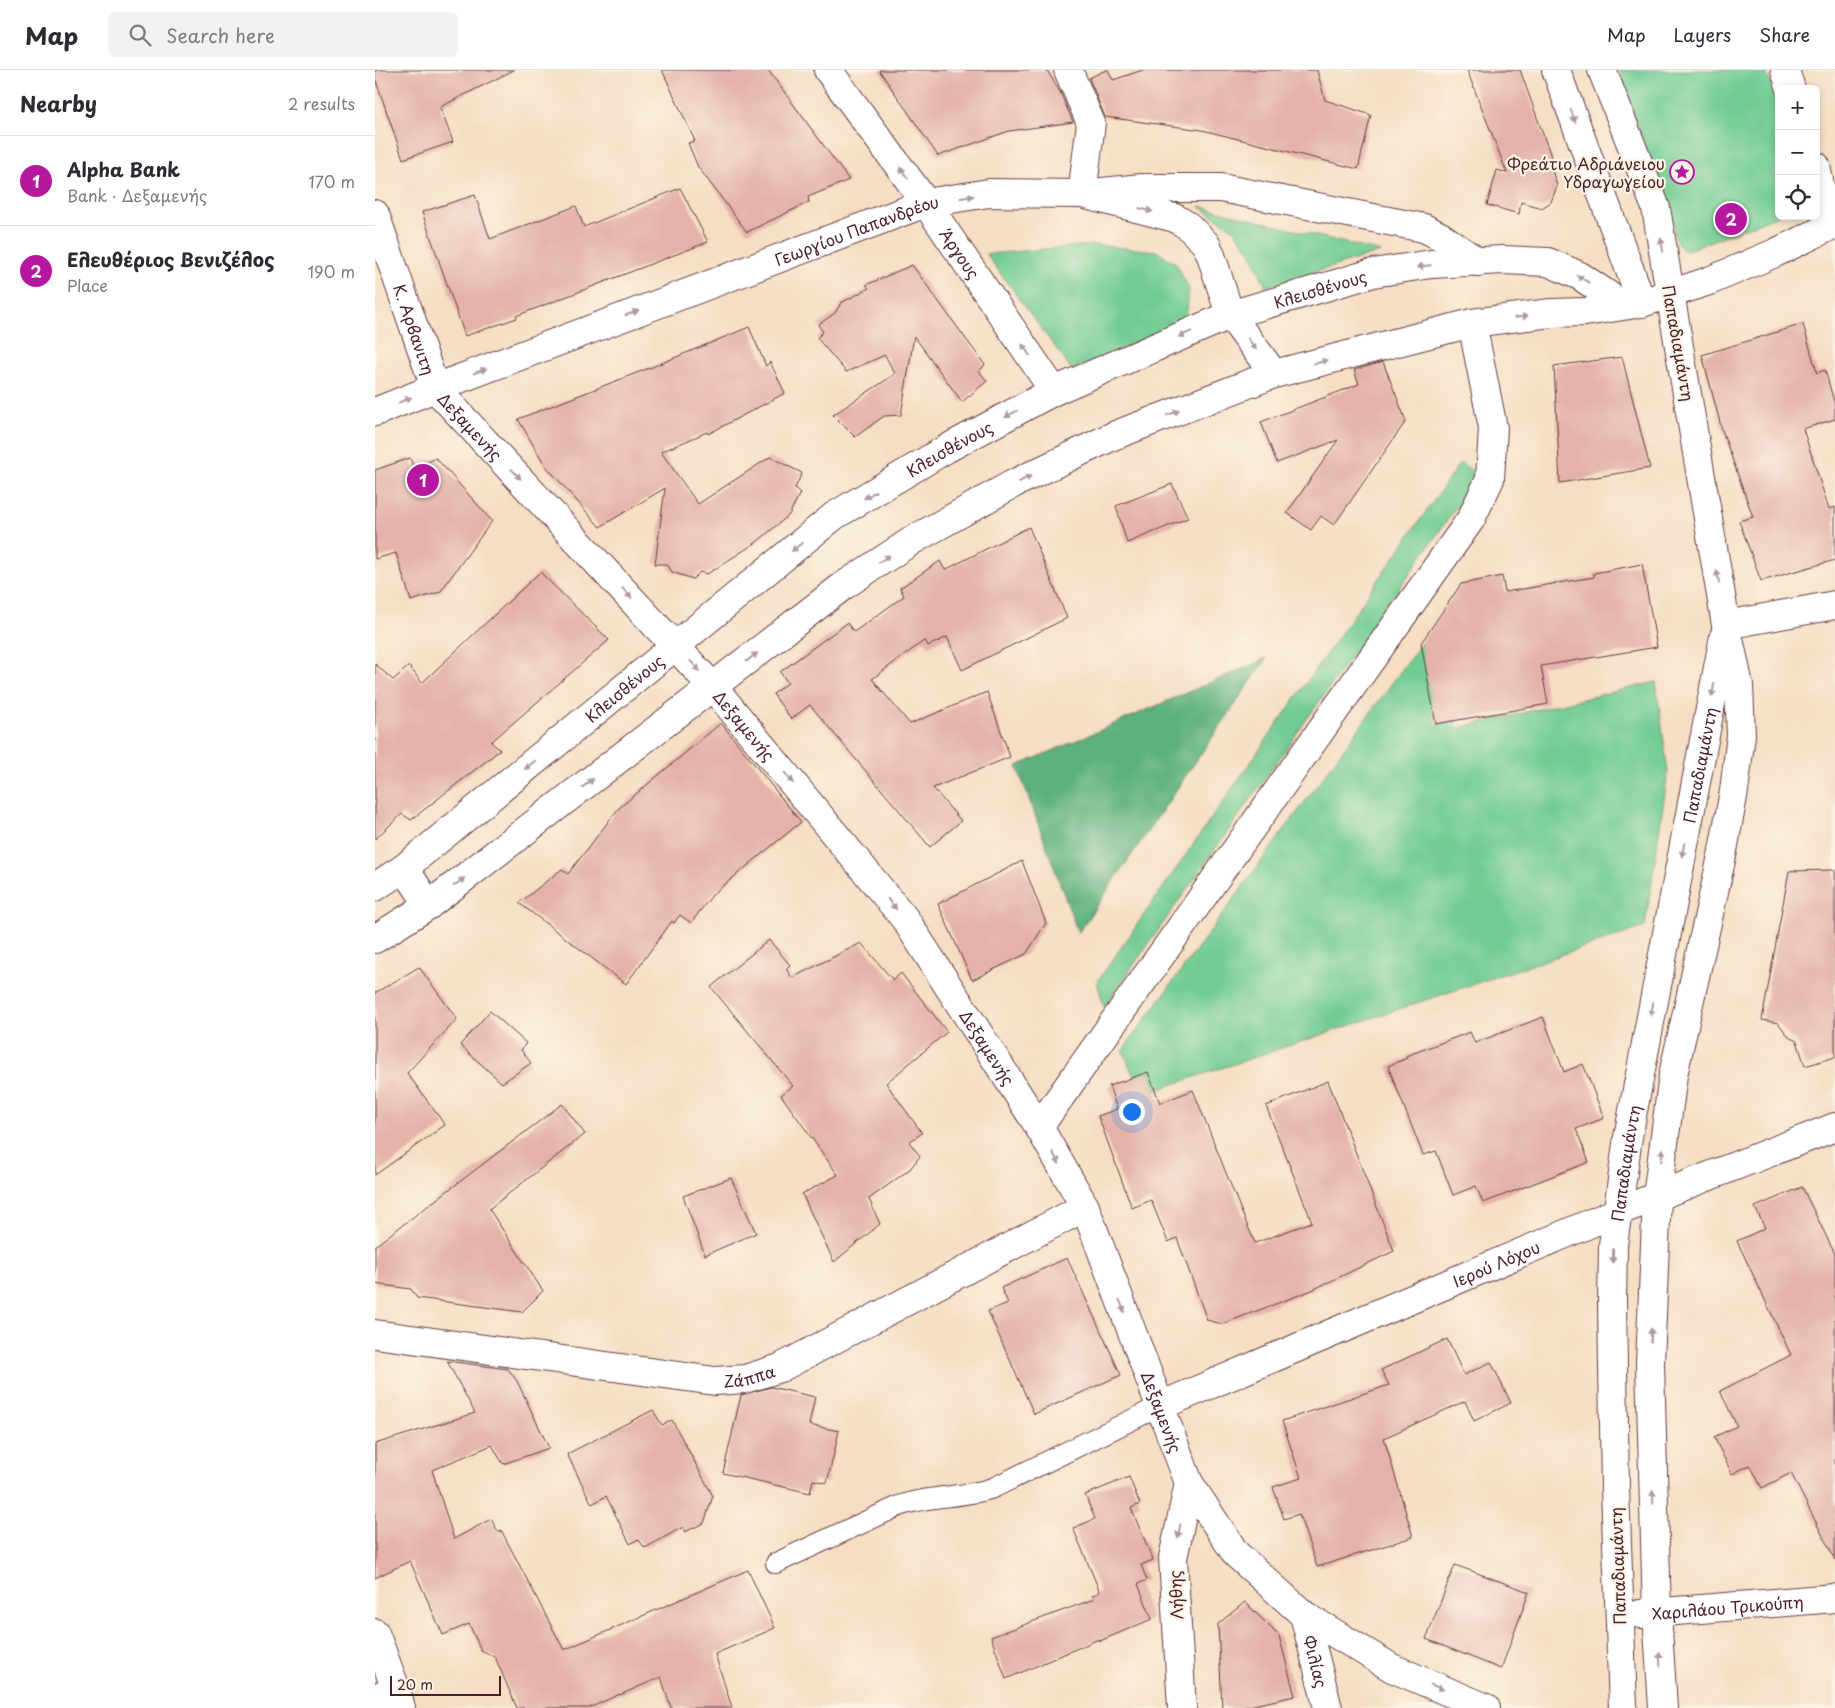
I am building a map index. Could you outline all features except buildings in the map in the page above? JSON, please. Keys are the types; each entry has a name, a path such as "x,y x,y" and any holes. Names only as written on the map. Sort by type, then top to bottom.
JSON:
{"street":[{"name":"Άργους","path":"828,70 925,203 1054,391"},
{"path":"1068,70 1091,123 1082,194 1142,188 1221,188 1425,228 1478,262"},
{"name":"Παπαδιαμάντη","path":"1556,70 1632,304"},
{"name":"Παπαδιαμάντη","path":"1602,70 1656,208 1726,625 1739,685 1741,735 1734,791 1722,856 1673,1075 1657,1196 1650,1364 1657,1612 1663,1708"},
{"path":"1785,70 1790,85"},
{"path":"375,939 429,905 843,586 913,540 1013,484 1113,436 1274,374 1473,324 1551,313 1585,312 1632,304 1709,281 1741,268 1831,225 1818,175"},
{"name":"Γεωργίου Παπανδρέου","path":"375,412 925,203 989,193 1082,194 1175,218 1188,226 1206,244 1230,315 1274,374"},
{"name":"Κ. Αρβανιτη","path":"375,214 435,388"},
{"name":"Κλεισθένους","path":"375,887 404,868 834,516 946,449 1054,391 1230,315 1373,273 1431,264 1502,260 1548,262 1580,276 1632,304"},
{"path":"1039,1127 1471,519 1490,479 1493,428 1473,324"},
{"name":"Δεξαμενής","path":"435,388 676,645 905,919 1039,1127 1085,1207 1189,1483 1236,1554 1304,1615 1392,1668 1486,1708"},
{"path":"1726,625 1835,605"},
{"name":"Παπαδιαμάντη","path":"1623,1708 1615,1488 1613,1245 1628,1136 1726,625"},
{"path":"404,868 429,905"},
{"name":"Ιερού Λόχου","path":"1160,1406 1617,1212 1835,1128"},
{"name":"Ζάππα","path":"375,1334 715,1380 745,1379 780,1368 1085,1207"},
{"name":"Λήθης","path":"1182,1708 1173,1558 1189,1483"},
{"name":"Χαριλάου Τρικούπη","path":"1619,1616 1835,1598"},
{"name":"Φιλίας","path":"1304,1615 1328,1708"},
{"path":"375,1633 391,1698 416,1708"}],"lane":[{"path":"776,1563 899,1506 917,1500 977,1493 993,1488 1160,1406"}],"green space":[{"path":"1619,70 1765,70 1775,94 1775,217 1685,251 1678,245"},
{"path":"1199,206 1381,252 1266,287 1251,253 1233,229"},
{"path":"1096,245 1156,251 1176,263 1189,289 1186,321 1072,370 986,254"},
{"path":"1460,463 1479,475 1104,1007 1097,982"},
{"path":"1439,619 1457,728 1656,682 1668,772 1645,927 1141,1095 1123,1050"},
{"path":"1267,658 1078,933 1017,766"}],"place":[{"name":"Φρεάτιο Αδριάνειου Υδραγωγείου","path":"1682,172"},
{"name":"Ελευθέριος Βενιζέλος","path":"1731,219"},
{"name":"Alpha Bank","path":"423,480"}]}
